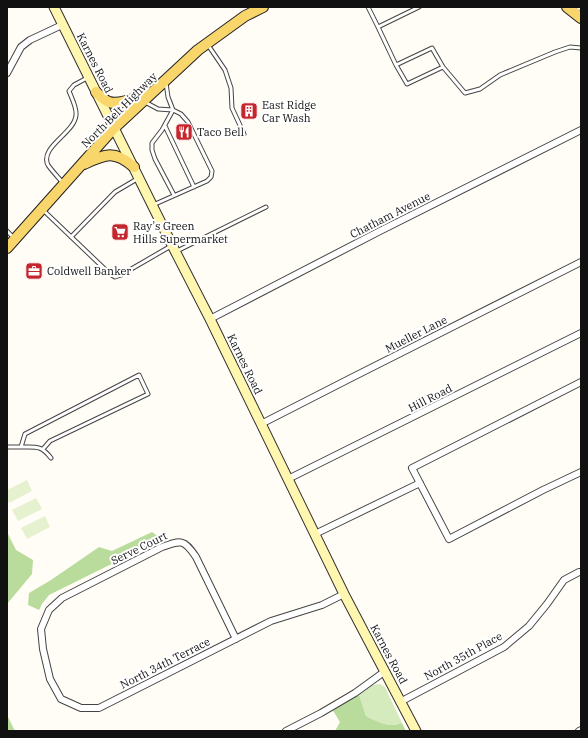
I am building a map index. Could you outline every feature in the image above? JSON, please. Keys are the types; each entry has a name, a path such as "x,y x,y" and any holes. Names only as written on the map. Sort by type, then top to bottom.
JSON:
{"main road":[{"name":"North Belt Highway","path":"7,248 114,128 198,50 253,10 263,7"},
{"path":"96,92 110,103 120,103 154,91"},
{"path":"81,166 100,156 109,155 118,156 134,167"}],"street":[{"name":"Karnes Road","path":"54,7 210,319 344,594 416,731"},
{"path":"7,73 21,47 30,40 62,25"},
{"name":"Chatham Avenue","path":"210,319 385,228 581,130"},
{"name":"Mueller Lane","path":"261,424 581,262"},
{"name":"Hill Road","path":"288,479 581,333"},
{"path":"581,382 412,468 449,539 581,472"},
{"path":"315,534 420,483"},
{"name":"Serve Court","path":"41,629 49,610 62,598 162,547 176,542 184,543 190,548 196,557 236,639"},
{"name":"North 35th Place","path":"400,702 504,647 529,626 564,580 581,572"},
{"name":"North 34th Terrace","path":"41,629 43,649 50,679 61,699 80,708 99,708 271,621 322,605 344,594"},
{"path":"286,731 355,693 384,672"}],"lane":[{"path":"368,7 407,84 443,67"},
{"path":"378,27 419,7"},
{"path":"207,43 225,70 231,88 232,108 244,134"},
{"path":"396,64 432,48 443,67 465,94 480,89 500,76 555,52 570,47 581,48"},
{"path":"64,184 48,164 47,155 52,146 69,130 74,122 76,116 75,109 69,91 74,85 89,77"},
{"path":"165,81 168,97 173,110"},
{"path":"143,101 158,109 173,110 181,114 188,122 212,171 211,177 207,181 153,206"},
{"path":"173,110 152,143 152,150 155,159 174,195"},
{"path":"164,126 194,187"},
{"path":"71,237 115,192 139,178"},
{"path":"42,209 110,274 115,277 266,207"},
{"path":"7,231 15,239"},
{"path":"21,447 25,434 139,375 148,394 50,441 43,449"},
{"path":"7,446 37,446 43,449 51,458"}],"green space":[{"path":"27,480 32,491 9,503 7,500 7,490"},
{"path":"36,498 42,509 18,521 12,510"},
{"path":"45,516 50,527 27,539 21,528"},
{"path":"7,532 16,550 33,560 32,574 7,604"},
{"path":"152,532 162,539 49,595 39,610 28,605 29,593 51,580 99,547 112,551"},
{"path":"380,684 385,687 402,723 388,725 366,716 359,695 373,685"},
{"path":"359,695 366,716 388,725 402,723 406,731 335,731 340,722 332,709"},
{"path":"7,715 15,731 7,731"}],"place":[{"name":"East Ridge Car Wash","path":"249,111"},
{"name":"Taco Bell","path":"184,132"},
{"name":"Ray's Green Hills Supermarket","path":"120,232"},
{"name":"Coldwell Banker","path":"34,271"}]}
